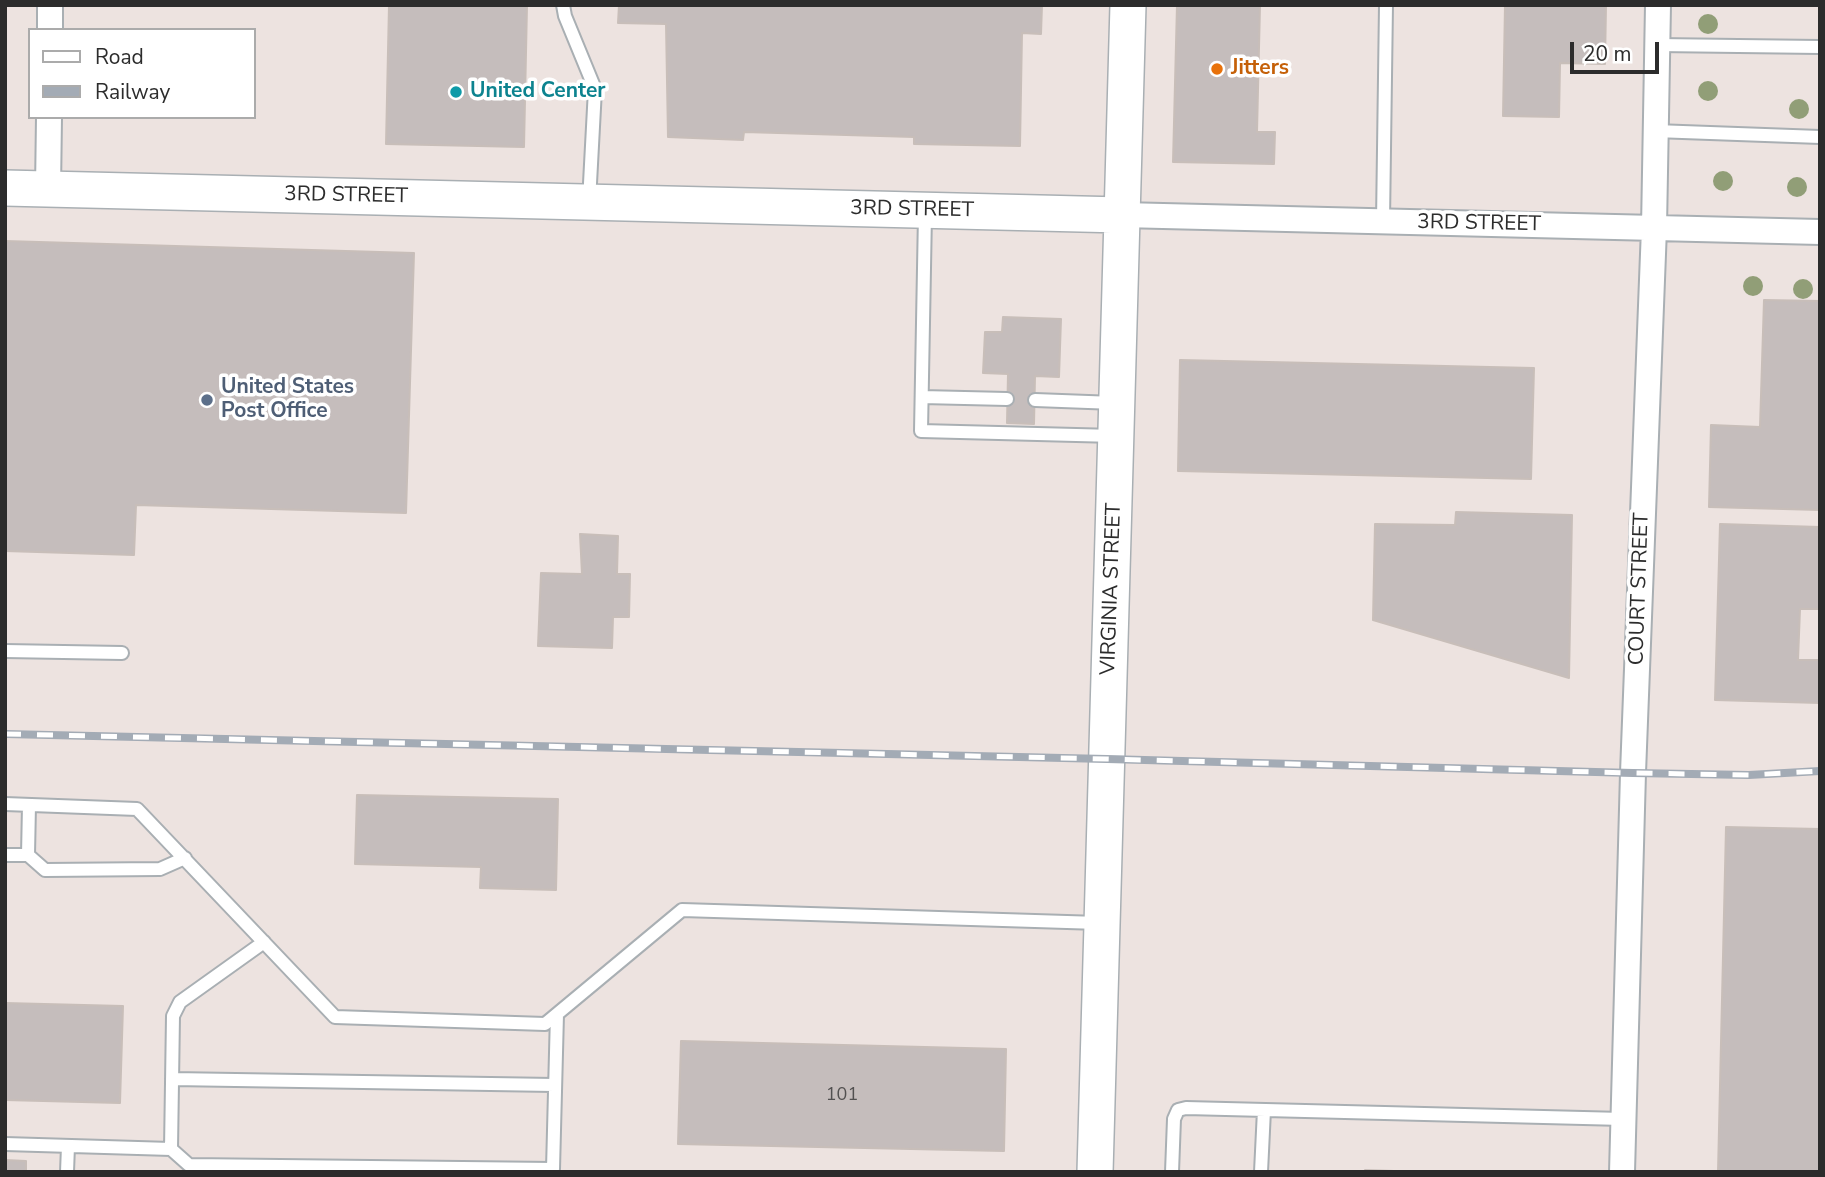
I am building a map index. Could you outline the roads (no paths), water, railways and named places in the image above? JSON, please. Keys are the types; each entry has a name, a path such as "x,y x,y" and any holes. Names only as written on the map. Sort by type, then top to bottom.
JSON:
{"main road":[{"name":"VIRGINIA STREET","path":"1095,1172 1128,5"},
{"name":"3RD STREET","path":"5,188 1122,215"}],"street":[{"path":"50,5 50,28"},
{"name":"COURT STREET","path":"1622,1172 1633,774 1654,228 1658,5"},
{"path":"48,189 49,119"},
{"name":"3RD STREET","path":"1122,215 1820,232"}],"lane":[{"path":"563,5 594,89 589,202"},
{"path":"1382,221 1386,5"},
{"path":"1657,45 1820,47"},
{"path":"1656,131 1820,137"},
{"path":"925,210 921,431 1117,419"},
{"path":"922,397 1007,399"},
{"path":"1035,400 1117,419"},
{"path":"5,650 122,653"},
{"path":"5,804 137,809 335,1017 545,1024 682,910 1102,923"},
{"path":"28,855 29,805"},
{"path":"5,855 28,855 45,870 160,869 185,858"},
{"path":"171,1149 173,1016 180,1002 264,942"},
{"path":"5,1144 171,1149 189,1165 553,1170 557,1014"},
{"path":"172,1079 554,1084"},
{"path":"1172,1172 1174,1119 1178,1110 1186,1108 1623,1119"},
{"path":"1261,1172 1264,1110"},
{"path":"67,1172 68,1146"}],"railway":[{"path":"5,734 1633,773 1749,775 1820,771"}],"place":[{"name":"Jitters","path":"1217,69"},
{"name":"United Center","path":"456,92"},
{"name":"United States Post Office","path":"207,400"}]}
